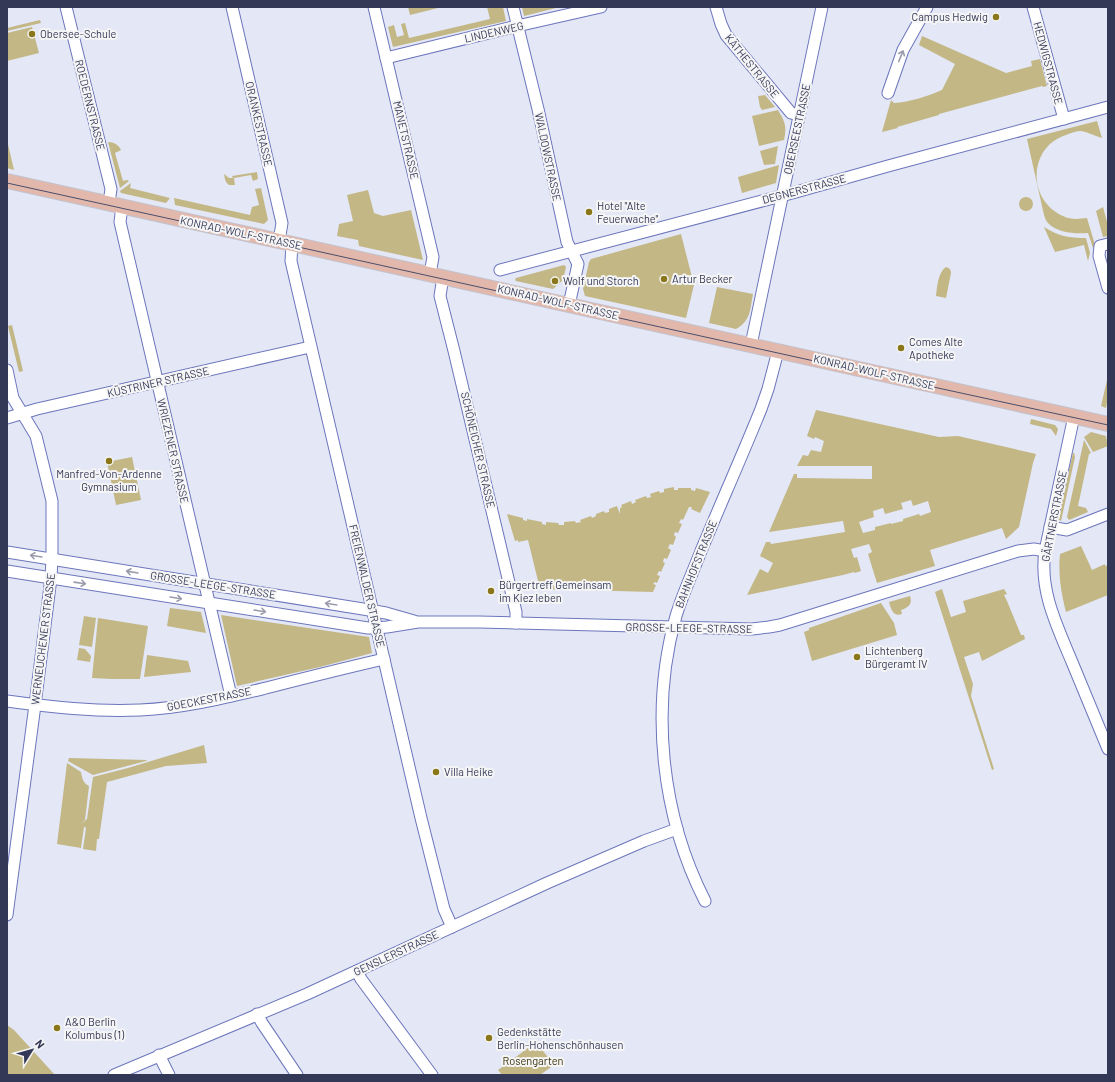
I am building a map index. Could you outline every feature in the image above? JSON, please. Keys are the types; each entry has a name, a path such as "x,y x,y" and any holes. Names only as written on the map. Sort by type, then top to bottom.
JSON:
{"main road":[{"name":"KONRAD-WOLF-STRASSE","path":"7,181 1108,424"}],"street":[{"name":"ROEDERNSTRASSE","path":"66,7 115,205"},
{"name":"ORANKESTRASSE","path":"232,7 282,223 285,242"},
{"name":"MANETSTRASSE","path":"374,7 437,275"},
{"name":"WALDOWSTRASSE","path":"513,7 538,109 567,242 578,264 568,305"},
{"name":"LINDENWEG","path":"386,58 601,7"},
{"name":"KÄTHESTRASSE","path":"716,7 726,35 791,113 799,115"},
{"path":"888,93 904,50 927,7"},
{"name":"HEDWIGSTRASSE","path":"1033,7 1064,119"},
{"name":"OBERSEESTRASSE","path":"752,345 799,115 823,8"},
{"name":"DEGNERSTRASSE","path":"500,270 783,196 888,166 1108,107"},
{"name":"WRIEZENER STRASSE","path":"115,205 231,696"},
{"name":"FREIENWALDER STRASSE","path":"285,242 425,832 444,909 452,927"},
{"path":"1104,245 1099,256 1108,288"},
{"name":"SCHÖNEICHER STRASSE","path":"437,275 440,296 516,612 516,624"},
{"name":"KÜSTRINER STRASSE","path":"7,418 310,346"},
{"name":"BAHNHOFSTRASSE","path":"705,901 684,854 673,816 666,776 663,730 664,672 673,627 681,600 761,409 778,351"},
{"name":"WERNEUCHENER STRASSE","path":"7,370 13,398 36,436 52,501 51,578 36,705 7,915"},
{"name":"GÄRTNERSTRASSE","path":"1074,416 1045,550 1045,584 1058,630 1108,749"},
{"path":"1050,527 1066,530 1108,514"},
{"name":"GROSSE-LEEGE-STRASSE","path":"7,571 376,628 418,622 758,629 935,578 1018,551 1034,549 1045,550"},
{"name":"GROSSE-LEEGE-STRASSE","path":"7,552 346,606 418,622"},
{"name":"GOECKESTRASSE","path":"7,701 36,705 111,711 186,706 384,659"},
{"name":"GENSLERSTRASSE","path":"114,1075 308,994 575,870 677,829"},
{"path":"357,971 361,979 432,1075"},
{"path":"258,1014 262,1023 297,1075"},
{"path":"159,1056 169,1075"}],"green space":[{"path":"408,7 437,7 438,8 410,15"},
{"path":"487,7 503,7 506,21 393,47 388,27 394,25 397,37 404,35 401,24 405,23 409,38 490,19"},
{"path":"522,7 560,7 524,16"},
{"path":"40,20 41,23 7,31 7,28"},
{"path":"32,27 39,53 7,61 7,33"},
{"path":"922,36 1006,73 1032,66 1031,61 1040,59 1047,86 1042,86 939,114 882,132 891,100 894,103 906,101 942,90 955,64 919,45"},
{"path":"765,95 775,107 762,110 758,96"},
{"path":"778,110 785,124 784,140 759,146 752,116"},
{"path":"1097,121 1102,138 1079,131 1053,141 1044,150 1039,162 1037,174 1038,187 1043,198 1051,208 1069,218 1087,218 1095,245 1093,248 1088,233 1061,231 1056,229 1047,221 1044,215 1027,139"},
{"path":"7,140 14,170 7,168"},
{"path":"108,142 116,144 121,150 115,153 123,181 129,181 120,188"},
{"path":"778,146 775,164 764,165 760,151"},
{"path":"779,165 776,183 742,193 738,177"},
{"path":"257,172 258,179 253,181 251,175 234,178 235,185 228,184 225,180 224,174 229,178 233,178 232,176"},
{"path":"131,183 130,188 170,198 166,203 121,193 120,191"},
{"path":"261,188 268,220 264,224 175,205 174,198 250,215 252,207 259,205 255,189"},
{"path":"368,190 374,213 383,216 411,210 423,260 359,246 358,240 337,236 339,224 353,221 347,195"},
{"path":"1023,197 1029,197 1033,201 1033,207 1029,211 1023,211 1019,207 1019,201"},
{"path":"1103,207 1108,226 1108,236 1103,237 1096,211"},
{"path":"1044,227 1054,233 1064,236 1086,238 1090,253 1088,261 1084,245 1055,252"},
{"path":"681,234 694,285 686,318 585,296 583,289 591,259"},
{"path":"564,265 566,267 563,280 553,289 515,280 516,278"},
{"path":"946,267 950,269 951,273 946,298 936,296 937,284 941,272"},
{"path":"717,287 753,294 749,314 745,322 736,329 709,323"},
{"path":"12,325 23,371 19,372 8,326"},
{"path":"1107,380 1108,397 1106,408 1101,406"},
{"path":"816,410 939,437 958,436 1036,454 1019,527 1006,539 1002,528 930,550 935,566 877,583 868,554 872,552 869,544 851,549 854,558 857,557 861,571 747,595 760,569 768,573 773,563 760,556 766,542 770,542 771,544 845,532 843,521 769,532 794,474 797,474 797,478 872,479 872,466 797,466 803,455 808,456 811,450 821,452 824,441 815,437 814,439 807,436","holes":["911,500 913,506 928,501 931,512 920,516 919,514 903,519 903,521 875,527 875,530 863,533 859,522 874,517 873,511 883,508 885,514 903,509 901,503"]},
{"path":"1031,419 1055,425 1058,429 1056,436 1051,429 1030,424"},
{"path":"1091,432 1106,436 1108,446 1093,452 1084,437"},
{"path":"1084,440 1091,453 1089,454 1078,506 1086,508 1088,512 1069,520 1067,517"},
{"path":"1073,453 1075,457 1061,521 1058,519"},
{"path":"132,457 141,500 116,505 107,462"},
{"path":"674,487 674,490 678,490 678,488 691,488 691,490 695,491 696,488 710,492 700,513 691,509 692,507 689,507 683,520 681,519 679,523 682,524 678,533 675,532 674,535 676,537 673,545 670,544 668,548 671,550 667,559 664,558 663,562 665,563 661,572 659,571 657,575 660,576 657,583 655,582 653,584 656,585 653,592 540,589 528,540 518,542 518,540 515,541 507,514 523,518 523,520 527,521 527,519 542,522 542,524 546,525 546,522 564,525 564,522 581,522 580,520 591,516 592,518 596,516 596,514 604,511 605,513 609,512 609,509 617,506 620,514 620,508 622,507 621,505 631,501 632,504 636,502 635,500 646,496 647,498 651,497 650,494 659,491 660,493 664,492 664,489"},
{"path":"1081,546 1092,570 1105,564 1105,566 1108,565 1108,595 1066,612 1060,583 1060,554"},
{"path":"942,589 951,617 966,612 963,601 1004,589 1007,594 1004,595 1021,635 1024,635 1025,639 982,661 979,652 964,657 973,684 971,696 994,769 992,770 935,592"},
{"path":"910,596 911,601 908,607 901,610 902,614 895,614 889,602"},
{"path":"881,603 894,623 897,635 812,661 804,632 809,630 809,628"},
{"path":"170,608 201,612 206,633 167,626"},
{"path":"221,615 369,637 372,653 320,667 237,686"},
{"path":"84,616 96,618 92,647 79,645"},
{"path":"98,618 148,626 140,679 92,678"},
{"path":"79,648 85,649 91,656 90,662 77,660"},
{"path":"147,655 188,661 191,672 144,677"},
{"path":"204,745 207,763 166,766 107,782 96,851 83,849 86,828 83,826 81,848 57,844 67,763 81,772 84,782 89,786 85,820 81,824 87,819 93,777"},
{"path":"69,758 147,760 93,775 68,761"},
{"path":"7,1025 14,1030 55,1075 7,1075"},
{"name":"Rosengarten","path":"536,1042 554,1065 540,1075 502,1075 498,1070"}],"tram line":[{"path":"7,183 1108,425"}],"place":[{"name":"Campus Hedwig","path":"996,17"},
{"name":"Obersee-Schule","path":"32,34"},
{"name":"Hotel \"Alte Feuerwache\"","path":"589,212"},
{"name":"Artur Becker","path":"664,279"},
{"name":"Wolf und Storch","path":"555,281"},
{"name":"Comes Alte Apotheke","path":"901,348"},
{"name":"Manfred-Von-Ardenne Gymnasium","path":"109,461"},
{"name":"Bürgertreff Gemeinsam im Kiez leben","path":"491,591"},
{"name":"Lichtenberg Bürgeramt IV","path":"857,657"},
{"name":"Villa Heike","path":"436,772"},
{"name":"A&O Berlin Kolumbus (1)","path":"57,1028"},
{"name":"Gedenkstätte Berlin-Hohenschönhausen","path":"489,1038"}]}
